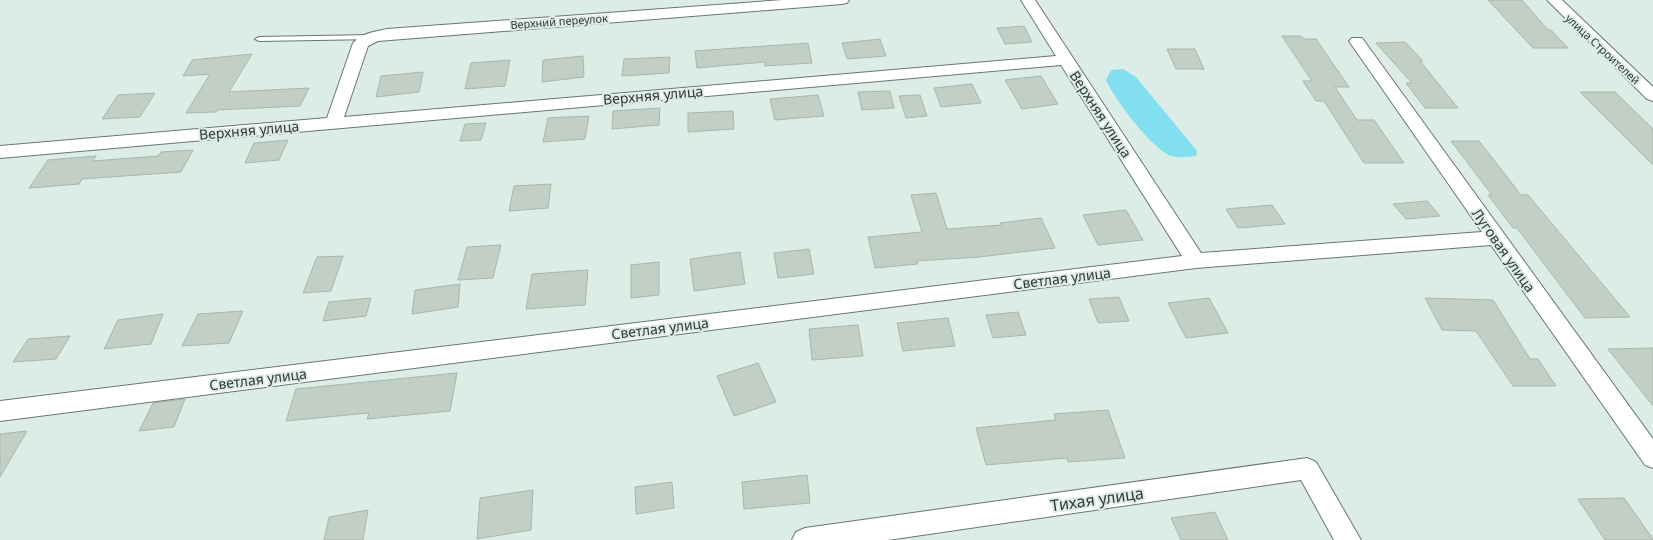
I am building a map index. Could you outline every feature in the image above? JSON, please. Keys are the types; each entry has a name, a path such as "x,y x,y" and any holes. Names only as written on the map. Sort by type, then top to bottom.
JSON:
{"street":[{"name":"Верхний переулок","path":"373,37 387,34 842,0"},
{"path":"1028,0 1066,60"},
{"name":"улица Строителей","path":"1554,0 1653,96"},
{"path":"334,123 361,43 373,37"},
{"name":"Луговая улица","path":"1357,41 1653,458"},
{"name":"Верхняя улица","path":"0,152 1066,60 1196,261"},
{"name":"Светлая улица","path":"0,411 1196,261 1495,238"},
{"name":"Тихая улица","path":"805,540 1307,469 1348,540"}],"lane":[{"path":"259,39 373,37"}],"water":[{"path":"1123,69 1136,77 1197,151 1196,156 1172,156 1155,145 1145,135 1106,80 1111,70"}],"building":[{"path":"1488,0 1522,0 1548,30 1551,30 1568,48 1533,48"},
{"path":"1024,26 1032,42 1005,44 997,28"},
{"path":"1282,36 1301,36 1304,39 1316,39 1349,87 1335,87 1357,120 1374,120 1404,163 1364,163 1324,101 1316,101 1303,81 1312,81"},
{"path":"880,39 886,56 847,59 842,43"},
{"path":"1405,42 1423,61 1420,61 1458,108 1425,108 1406,83 1412,83 1376,43"},
{"path":"808,43 812,63 765,66 765,62 697,68 695,51"},
{"path":"1167,49 1195,49 1204,69 1176,69"},
{"path":"252,54 229,92 309,88 300,106 186,113 210,74 183,76 192,60"},
{"path":"583,56 584,77 542,82 543,60"},
{"path":"670,57 669,73 622,76 624,59"},
{"path":"510,60 505,86 465,89 471,63"},
{"path":"423,72 419,92 376,97 381,76"},
{"path":"1041,76 1058,104 1022,109 1005,80"},
{"path":"972,84 981,103 941,107 934,88"},
{"path":"890,91 894,108 862,110 858,92"},
{"path":"1580,92 1615,92 1653,129 1653,165"},
{"path":"155,93 140,117 102,119 118,95"},
{"path":"818,95 824,116 775,120 770,99"},
{"path":"920,95 927,116 906,118 899,96"},
{"path":"660,108 659,125 612,129 613,111"},
{"path":"733,111 734,129 688,132 688,113"},
{"path":"589,116 585,139 543,142 548,118"},
{"path":"486,123 481,140 460,141 465,124"},
{"path":"288,140 279,160 245,163 254,143"},
{"path":"1451,141 1479,141 1521,195 1528,195 1630,317 1585,318 1517,228 1513,228 1488,195 1492,195"},
{"path":"193,150 181,172 82,179 79,184 29,188 48,160 96,156 93,161 158,156 161,152"},
{"path":"551,184 548,208 509,211 514,186"},
{"path":"936,193 947,229 1001,225 1000,223 1041,218 1055,248 979,257 917,261 918,264 875,268 868,237 922,232 911,195"},
{"path":"1427,201 1440,216 1406,219 1393,204"},
{"path":"1272,205 1285,224 1238,228 1226,209"},
{"path":"1126,210 1143,240 1098,245 1083,215"},
{"path":"501,245 493,278 458,280 467,247"},
{"path":"809,249 814,274 778,278 774,253"},
{"path":"740,252 745,284 694,291 690,259"},
{"path":"343,256 331,291 303,293 317,257"},
{"path":"659,262 659,295 631,298 631,265"},
{"path":"588,270 585,305 526,309 532,274"},
{"path":"460,284 458,307 412,314 415,290"},
{"path":"1119,297 1129,321 1098,323 1089,299"},
{"path":"371,298 366,316 323,321 329,302"},
{"path":"1209,298 1228,333 1186,338 1168,303"},
{"path":"1425,298 1493,300 1530,359 1538,359 1556,386 1513,386 1476,331 1442,330"},
{"path":"243,311 229,343 182,346 198,314"},
{"path":"1018,312 1026,335 993,338 986,315"},
{"path":"163,314 151,344 104,349 118,320"},
{"path":"948,318 955,346 903,351 897,323"},
{"path":"858,325 863,356 812,360 809,329"},
{"path":"70,336 56,359 13,362 28,339"},
{"path":"1653,348 1653,406 1608,349"},
{"path":"758,363 776,402 734,416 717,376"},
{"path":"457,373 450,411 367,419 369,413 286,421 296,389"},
{"path":"185,399 174,427 139,431 153,403"},
{"path":"1108,410 1125,458 1068,462 1067,458 986,465 976,428 1056,420 1054,414"},
{"path":"27,431 0,477 0,434"},
{"path":"807,475 810,503 744,509 742,482"},
{"path":"672,482 674,508 636,514 635,487"},
{"path":"533,490 531,530 477,539 480,498"},
{"path":"1624,498 1653,540 1605,540 1578,499"},
{"path":"368,510 363,540 324,540 329,517"},
{"path":"1215,512 1228,540 1181,540 1171,518"}]}
